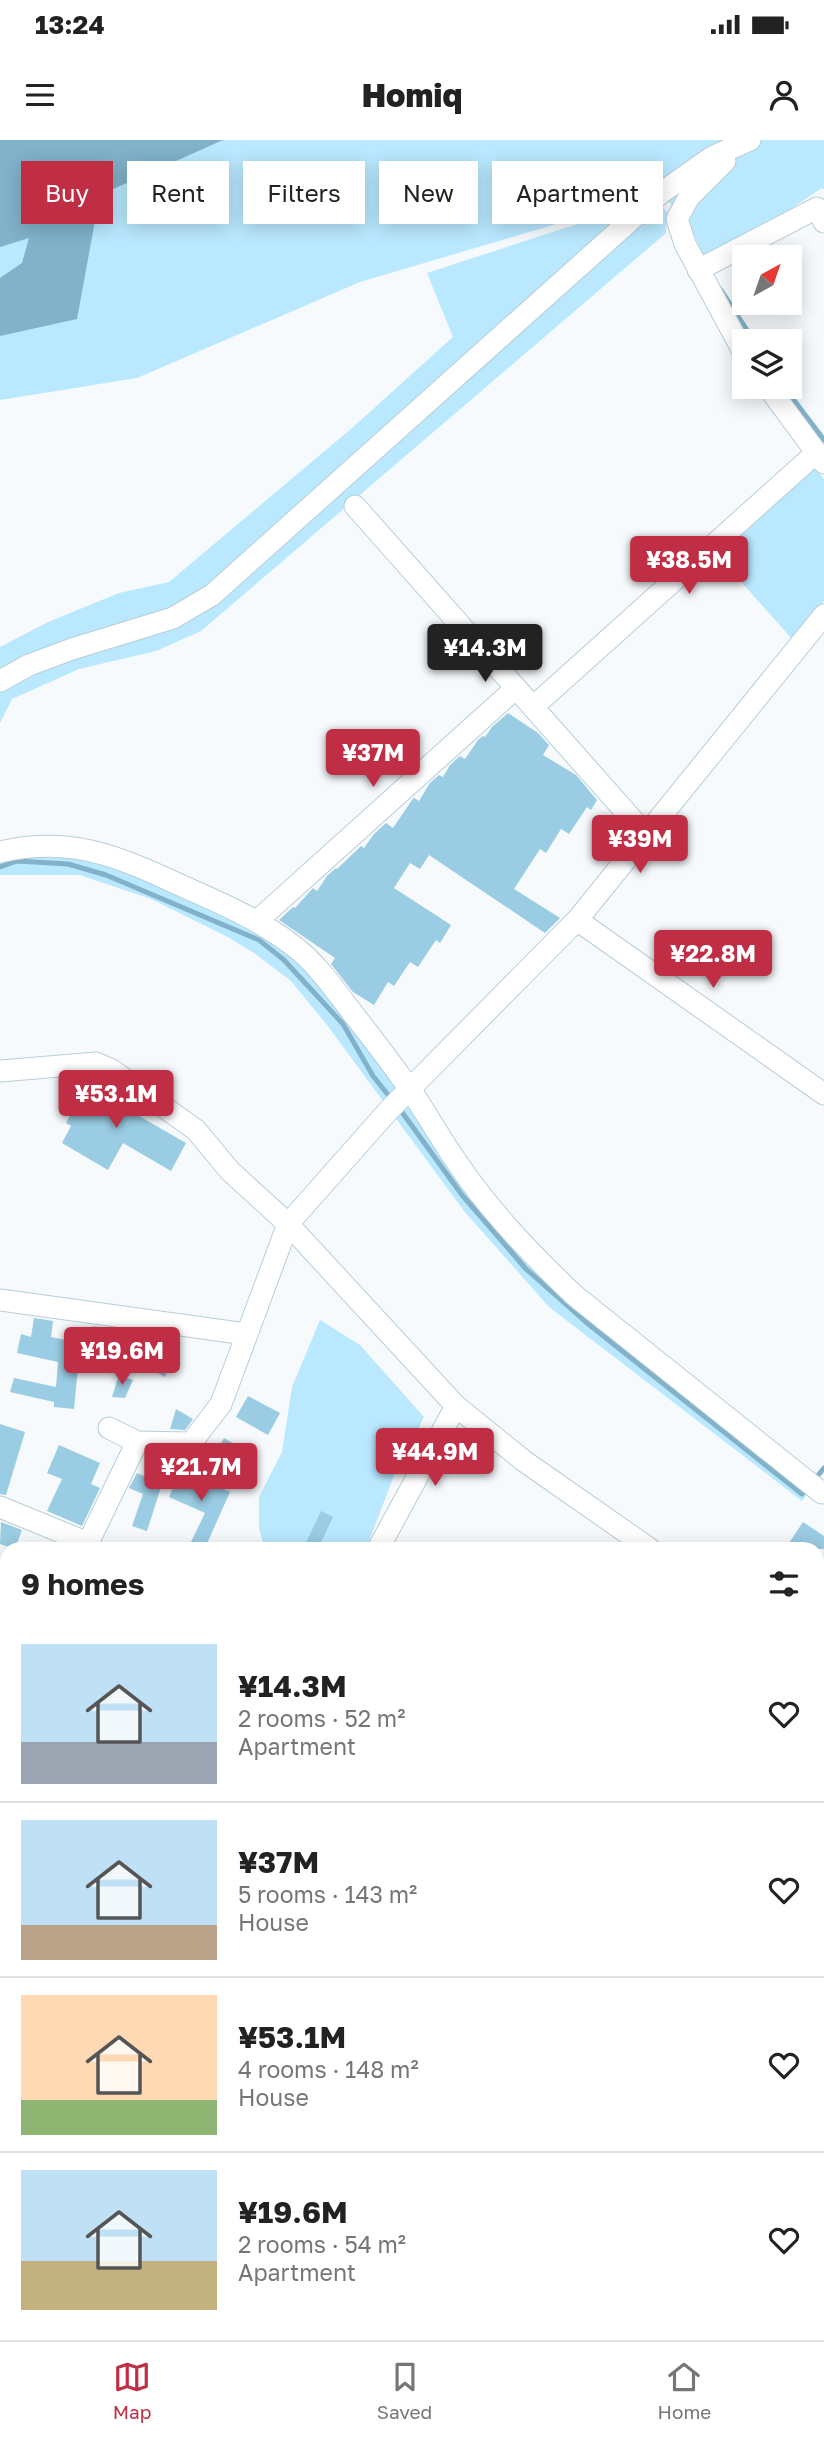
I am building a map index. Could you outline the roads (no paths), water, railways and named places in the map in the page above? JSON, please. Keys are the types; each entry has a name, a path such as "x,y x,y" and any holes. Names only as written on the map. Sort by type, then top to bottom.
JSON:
{"street":[{"path":"732,331 685,244 677,219 682,206 690,197 747,141"},
{"path":"0,681 29,665 72,649 173,618 212,595 661,193 712,157 747,141"},
{"path":"698,270 817,208 824,222"},
{"path":"533,707 820,458 777,399"},
{"path":"355,506 646,835"},
{"path":"109,1428 137,1442 191,1443 220,1404 288,1224 388,1111 577,920 824,615"},
{"path":"257,922 516,688"},
{"path":"0,852 16,848 74,846 117,857 257,922 292,944 319,970 409,1091 455,1160 497,1215 539,1262 574,1295 824,1492"},
{"path":"577,920 824,1094"},
{"path":"0,1071 96,1063 112,1070 196,1130 230,1171 288,1224 456,1406 524,1461 640,1542"},
{"path":"0,1300 246,1334"},
{"path":"383,1542 456,1406"},
{"path":"91,1542 137,1442"},
{"path":"0,1507 80,1542"}],"waterway":[{"path":"721,290 746,329"},
{"path":"793,399 824,440"},
{"path":"0,867 17,861 68,864 106,875 259,940 284,960 343,1024 373,1076 393,1101"},
{"path":"399,1108 462,1195 526,1269 587,1323 802,1494 809,1487"},
{"path":"815,1479 824,1468"}]}
